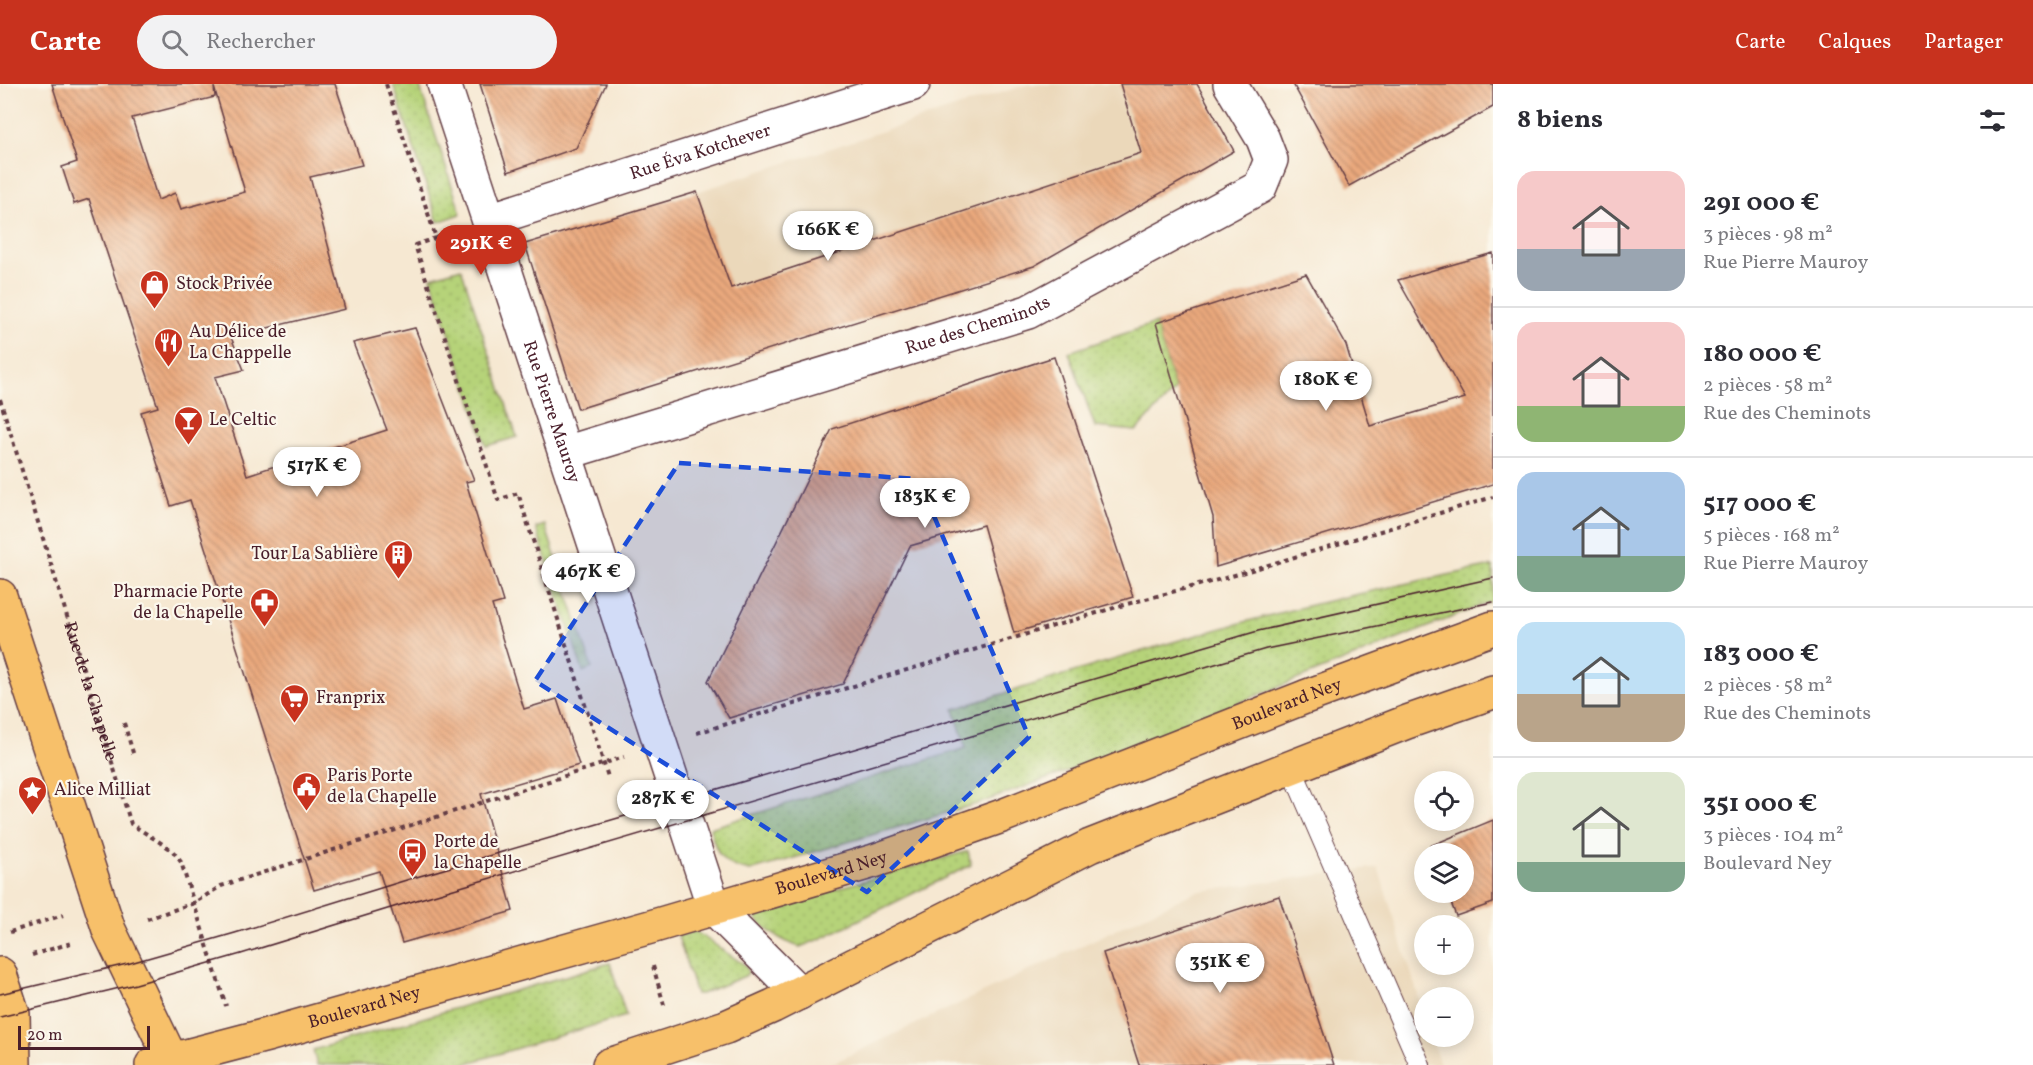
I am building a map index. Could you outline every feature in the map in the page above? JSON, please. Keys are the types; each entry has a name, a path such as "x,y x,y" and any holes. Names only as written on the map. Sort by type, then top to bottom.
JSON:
{"main road":[{"path":"0,596 109,930 166,1063"},
{"name":"Boulevard Ney","path":"166,1063 714,909 874,861 1002,816 1305,697 1493,628"},
{"path":"609,1065 726,1027 799,993 1090,846 1407,722 1493,692"},
{"path":"0,974 13,1014 14,1065"}],"street":[{"name":"Rue Pierre Mauroy","path":"444,84 714,909"},
{"name":"Rue Éva Kotchever","path":"489,220 913,84"},
{"name":"Rue des Cheminots","path":"565,453 1028,312 1260,188 1271,160 1263,139 1230,84"},
{"path":"714,909 799,993"}],"lane":[{"path":"1291,767 1420,1065"}],"path":[{"path":"386,84 436,238 416,245 498,500 518,493 608,777"},
{"name":"Rue de la Chapelle","path":"0,399 131,824 172,850 181,861 227,1010"},
{"path":"694,734 1127,604 1225,578 1493,498"},
{"path":"124,723 134,756"},
{"path":"144,920 194,903 221,886 626,756"},
{"path":"10,932 71,913"},
{"path":"28,956 80,940"},
{"path":"651,957 664,1006"}],"highlighted area":[{"path":"679,463 918,479 1029,737 867,892 535,681"}],"shaded area":[{"path":"1028,84 1197,84 1234,151 1034,266 578,409 525,244 697,192"},
{"path":"1378,867 1416,987 1414,1047 1434,1047 1440,1065 829,1065 1195,892"}],"green space":[{"path":"393,84 419,84 461,214 438,222"},
{"path":"461,268 517,437 486,446 431,277"},
{"path":"1156,323 1175,390 1136,431 1095,427 1069,352"},
{"path":"545,525 592,668 583,672 536,528"},
{"path":"1493,566 1493,601 1071,770 980,803 750,871 727,862 715,845 710,828 966,748 954,709 1238,624 1306,606"},
{"path":"968,851 971,865 800,947 774,935 755,916 758,911"},
{"path":"695,931 746,966 748,973 701,994 696,994 678,936"},
{"path":"610,963 626,1016 461,1065 317,1065 313,1050"}],"building":[{"path":"52,84 335,84 362,165 310,177 345,309 231,337 244,370 215,377 247,475 387,430 353,343 415,328 474,480 466,482 503,602 492,605 524,709 557,699 579,765 481,794 513,911 402,943 379,871 314,890 190,500 171,506 141,412 158,407 89,199 74,204 62,167 77,162","holes":["214,87 245,192 181,209 175,193 158,200 132,118 215,97"]},
{"path":"480,84 606,84 576,148 508,172"},
{"path":"1120,84 1197,84 1234,151 1034,266 578,409 525,244 697,192 731,288 1141,153"},
{"path":"1293,84 1493,84 1493,107 1349,186"},
{"path":"1493,253 1493,484 1216,567 1213,517 1156,323 1306,274 1346,345 1370,426 1465,398 1398,280"},
{"path":"1054,357 1133,597 1014,633 983,525 910,546 843,684 729,718 708,681 832,429"},
{"path":"1493,820 1493,903 1456,915 1451,903 1474,903 1474,843 1437,843 1466,831 1474,831 1474,828"},
{"path":"1279,896 1334,1065 1139,1065 1103,953"}],"tram line":[{"path":"0,994 127,964 235,933 413,878 1258,631 1493,578"},
{"path":"0,1017 136,984 241,954 1266,649 1493,602"}],"place":[{"name":"Stock Privée","path":"155,310"},
{"name":"Au Délice de La Chappelle","path":"168,368"},
{"name":"Le Celtic","path":"188,446"},
{"name":"Tour La Sablière","path":"399,580"},
{"name":"Pharmacie Porte de la Chapelle","path":"264,628"},
{"name":"Franprix","path":"295,724"},
{"name":"Paris Porte de la Chapelle","path":"306,812"},
{"name":"Alice Milliat","path":"33,816"},
{"name":"Porte de la Chapelle","path":"413,878"}]}
